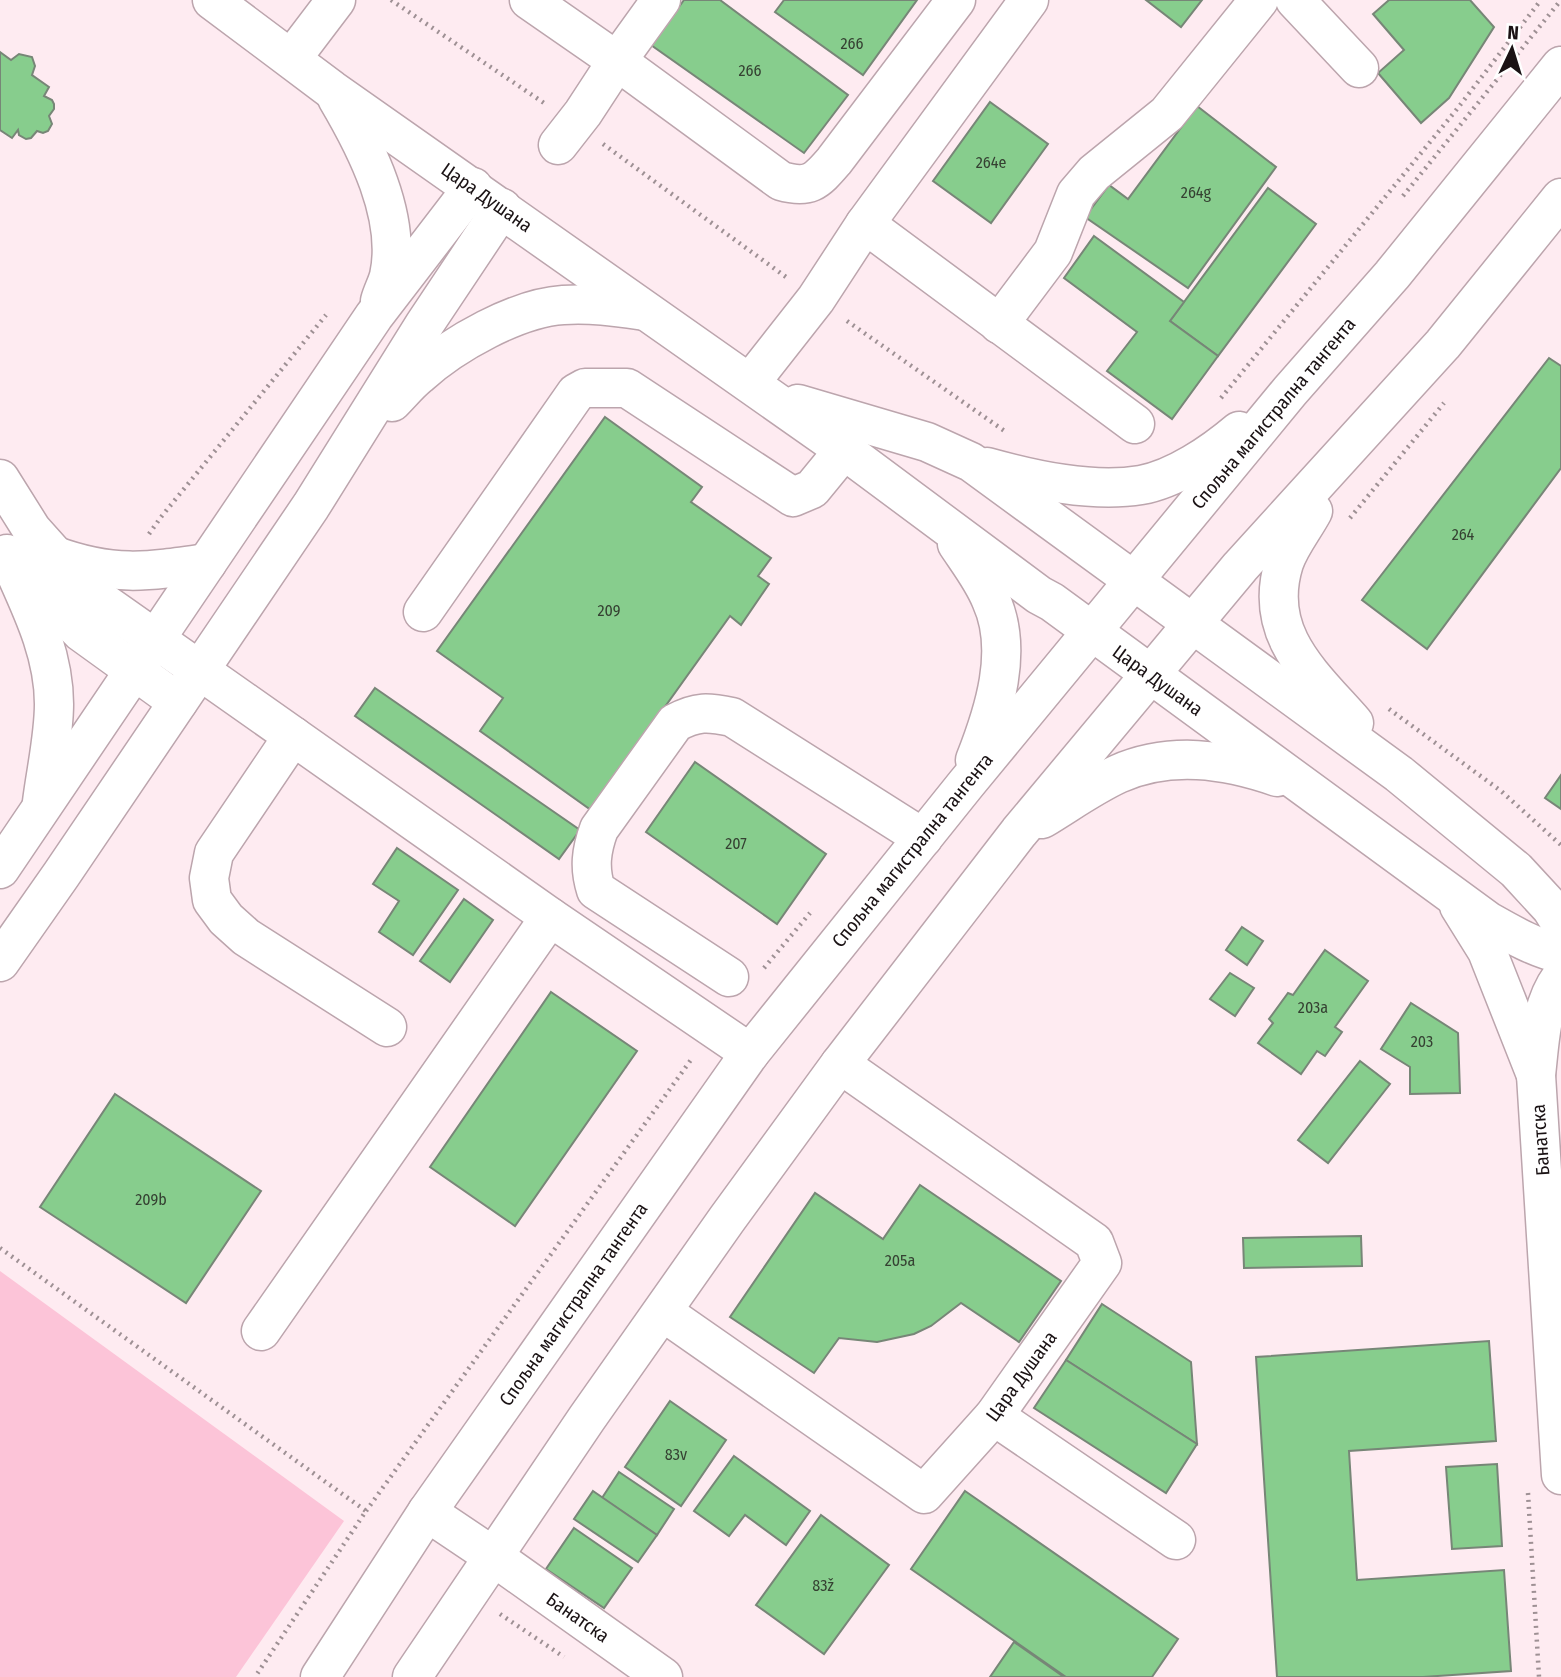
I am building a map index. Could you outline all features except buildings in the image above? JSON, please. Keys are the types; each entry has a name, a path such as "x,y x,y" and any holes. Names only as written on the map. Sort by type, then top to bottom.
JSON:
{"main road":[{"name":"Цара Душана","path":"212,0 332,90 844,450 1039,596 1091,631 1488,921 1516,937 1561,954"},
{"path":"292,58 336,0"},
{"path":"529,0 781,181 799,186 818,179 834,161 956,0"},
{"path":"566,134 661,0"},
{"path":"756,388 865,224 1029,0"},
{"path":"999,324 1053,252 1076,194 1094,173 1167,114 1259,0"},
{"path":"1295,0 1359,68"},
{"name":"Спољна магистрална тангента","path":"320,1677 427,1512 750,1053 966,783 1290,391 1392,275 1561,66"},
{"path":"332,90 360,138 389,219 389,275 374,316"},
{"path":"0,869 157,641 374,316 487,197"},
{"path":"0,962 201,671 351,444 424,325 487,197"},
{"path":"412,1677 587,1418 727,1219 840,1064 1019,832 1240,567 1443,344 1561,198"},
{"path":"865,224 1135,424"},
{"path":"351,444 419,375 477,335 514,318 539,308 562,305 594,304 649,311"},
{"path":"423,612 576,393 585,388 627,388 793,497 812,489 844,450"},
{"name":"Цара Душана","path":"756,388 831,414 898,432 950,451 971,462 1399,774 1516,870 1541,896 1561,924"},
{"path":"971,462 1030,477 1068,483 1097,486 1144,484 1181,470 1214,452 1290,391"},
{"path":"1357,440 1285,561 1278,605 1284,633 1294,652 1399,774"},
{"path":"0,479 32,530 53,555 104,603 550,917 750,1053"},
{"path":"939,520 975,571 992,601 1000,640 997,692 966,783"},
{"path":"4,549 22,573 81,632 178,702"},
{"path":"4,549 43,639 51,672 54,705 41,810"},
{"path":"53,555 99,570 147,572 207,564"},
{"path":"729,977 596,890 591,873 593,847 599,829 675,723 692,714 709,713 732,717 923,838"},
{"path":"293,736 214,853 209,878 212,900 226,919 246,937 387,1027"},
{"path":"1019,832 1117,775 1165,760 1202,759 1234,765 1306,788"},
{"path":"1447,891 1467,917 1487,951 1536,1075"},
{"path":"261,1331 550,917"},
{"name":"Банатска","path":"1561,977 1549,995 1544,1012 1536,1075 1559,1405 1561,1475"},
{"name":"Цара Душана","path":"663,1312 924,1494 994,1416 1102,1263 1094,1242 840,1064"},
{"path":"994,1416 1176,1540"},
{"name":"Банатска","path":"427,1512 663,1677"}],"path":[{"path":"391,0 566,134 816,299 1012,436"},
{"path":"1220,399 1457,109 1541,0"},
{"path":"1401,200 1561,0"},
{"path":"147,572 145,540 161,517 334,305"},
{"path":"1343,526 1448,398"},
{"path":"1384,706 1501,791 1561,845"},
{"path":"0,1248 366,1511 255,1677"},
{"path":"492,1623 501,1613 573,1663"}],"shaded area":[{"path":"0,1271 344,1521 236,1677 0,1677"}]}
